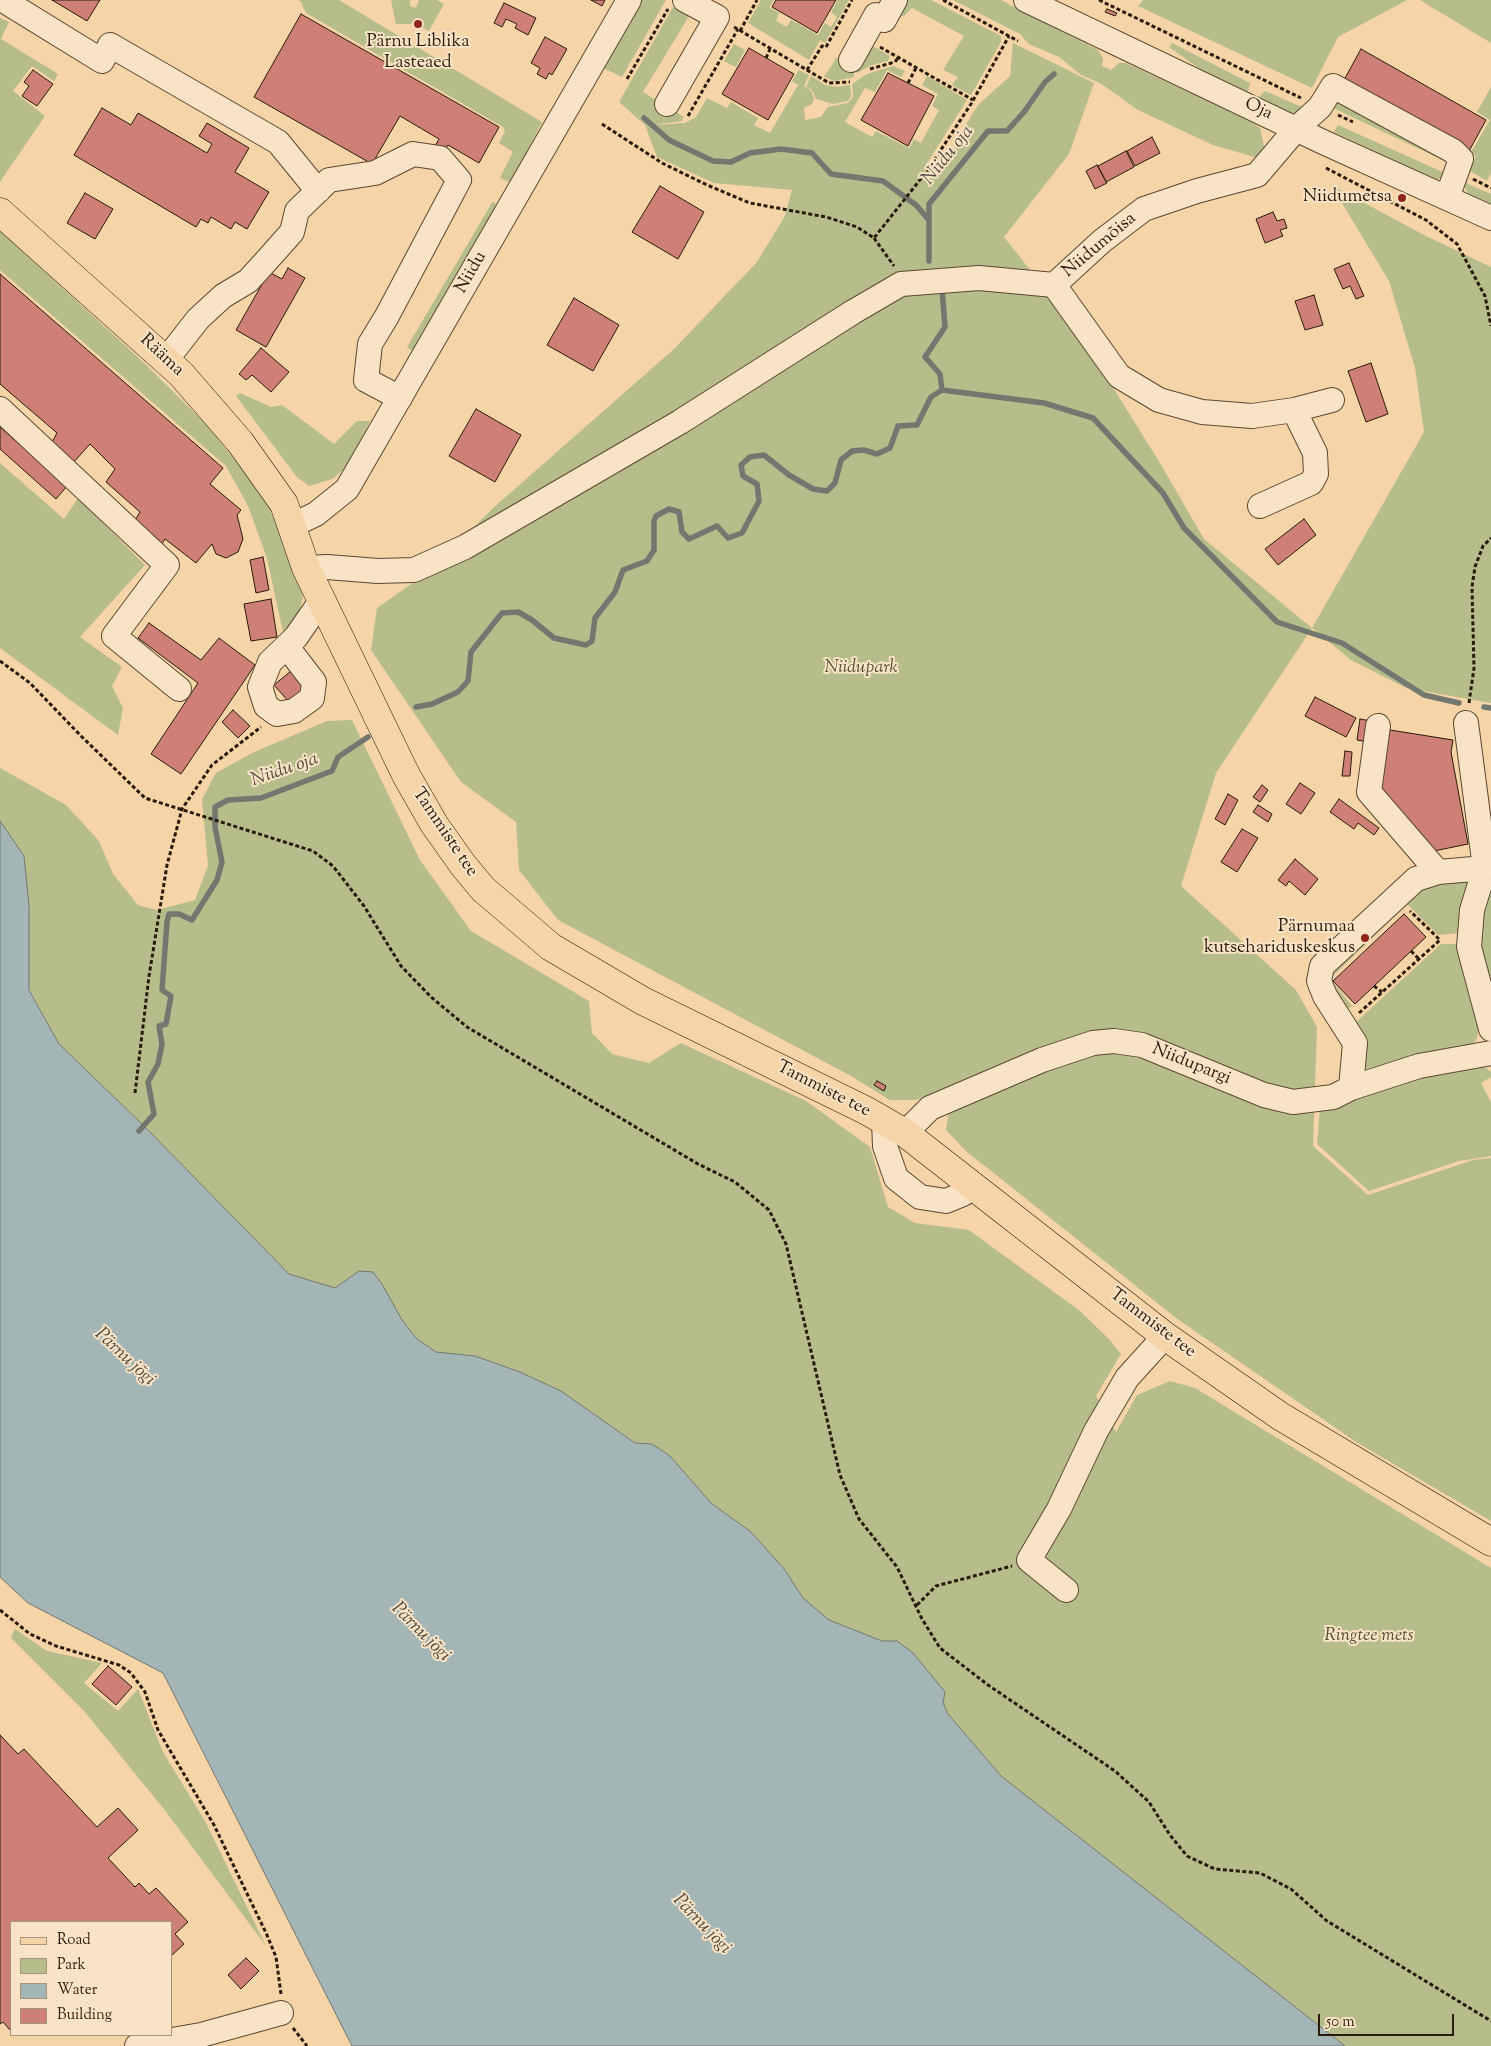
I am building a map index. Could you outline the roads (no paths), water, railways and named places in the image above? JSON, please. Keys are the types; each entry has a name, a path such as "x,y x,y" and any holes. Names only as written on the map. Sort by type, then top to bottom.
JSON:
{"main road":[{"name":"Rääma","path":"0,212 181,374 240,442 284,504 293,526"},
{"name":"Tammiste tee","path":"293,526 306,568 321,601 406,775 434,824 463,865 483,889 551,947 643,1000 895,1127 969,1182 1165,1336 1280,1416 1491,1542"}],"street":[{"path":"3,0 102,61 110,45 278,142 318,191"},
{"name":"Niidu","path":"293,526 316,514 347,489 629,0"},
{"path":"856,71 863,38 876,15 884,20 895,0"},
{"name":"Oja","path":"1026,0 1491,218"},
{"path":"667,104 717,17 677,4"},
{"name":"Niidumõisa","path":"1332,400 1294,410 1252,416 1202,412 1159,400 1119,376 1054,285 1102,241 1144,209 1197,191 1257,175 1297,128 1320,107 1333,86 1453,151 1461,160 1447,198"},
{"path":"166,360 198,319 223,296 248,281 268,260 292,232 297,211 329,180 375,173 413,154 440,158 459,180 392,308 370,344 366,380 400,398"},
{"path":"306,568 327,567 378,571 414,570 465,547 680,422 853,312 901,284 979,278 1054,285"},
{"path":"0,409 167,564 114,636 179,689"},
{"path":"1260,506 1311,482 1316,474 1315,453 1294,410"},
{"path":"287,647 314,682 312,698 294,711 277,714 266,706 260,687 270,662 287,647 321,601"},
{"path":"1466,723 1488,867 1472,910 1469,947 1491,1029"},
{"path":"1378,726 1369,792 1438,872"},
{"path":"1351,1088 1355,1043 1324,996 1319,981 1322,966 1416,879 1438,872 1488,867"},
{"name":"Niidupargi","path":"895,1127 930,1108 1069,1050 1093,1043 1114,1041 1142,1045 1264,1095 1293,1102 1333,1097 1351,1088 1420,1066 1491,1053"},
{"path":"895,1127 885,1146 896,1178 920,1197 946,1201 963,1194 969,1182"},
{"path":"1066,1590 1029,1560 1059,1509 1096,1431 1127,1378 1165,1336"},
{"path":"137,2046 201,2035 281,2013"}],"water":[{"name":"Pärnu jõgi","path":"0,821 24,856 29,905 29,990 59,1044 143,1125 289,1274 335,1288 359,1271 373,1272 402,1320 416,1338 436,1352 475,1356 520,1372 561,1391 635,1443 652,1444 670,1456 711,1503 751,1532 785,1570 803,1598 829,1620 882,1641 897,1641 913,1653 945,1692 943,1703 948,1714 1001,1776 1345,2046 352,2046 163,1673 28,1603 0,1577"}],"waterway":[{"name":"Niidu oja","path":"929,261 929,204 988,131 1007,131 1024,112 1045,82 1054,74"},
{"path":"644,118 669,140 713,161 731,162 750,153 781,149 812,153 831,174 883,181 916,205 928,219"},
{"name":"Niidu oja","path":"416,707 432,704 458,692 468,681 471,652 502,613 518,612 532,620 554,638 586,645 592,641 595,618 615,592 623,570 647,561 654,550 654,521 656,516 669,509 679,512 682,532 689,539 717,526 728,538 742,533 759,501 757,484 743,476 741,465 750,457 764,455 789,475 813,489 827,491 835,483 841,460 852,451 864,450 877,454 890,448 898,426 917,425 931,397 942,390 940,374 925,357 945,327 942,288"},
{"path":"942,390 1044,403 1093,418 1163,493 1184,528 1277,622 1342,643 1424,695 1459,703"},
{"path":"1484,707 1491,708"},
{"name":"Niidu oja","path":"139,1131 154,1114 148,1082 158,1064 162,1044 159,1026 166,1024 171,996 162,990 167,922 169,914 179,914 192,920 217,880 222,862 215,827 215,807 228,800 261,798 332,771 338,757 368,737"}],"place":[{"name":"Pärnu Liblika Lasteaed","path":"418,24"},
{"name":"Niidumetsa","path":"1402,198"},
{"name":"Pärnumaa kutsehariduskeskus","path":"1365,938"}],"park label":[{"name":"Niidupark","path":"861,669"},
{"name":"Ringtee mets","path":"1369,1637"}]}
